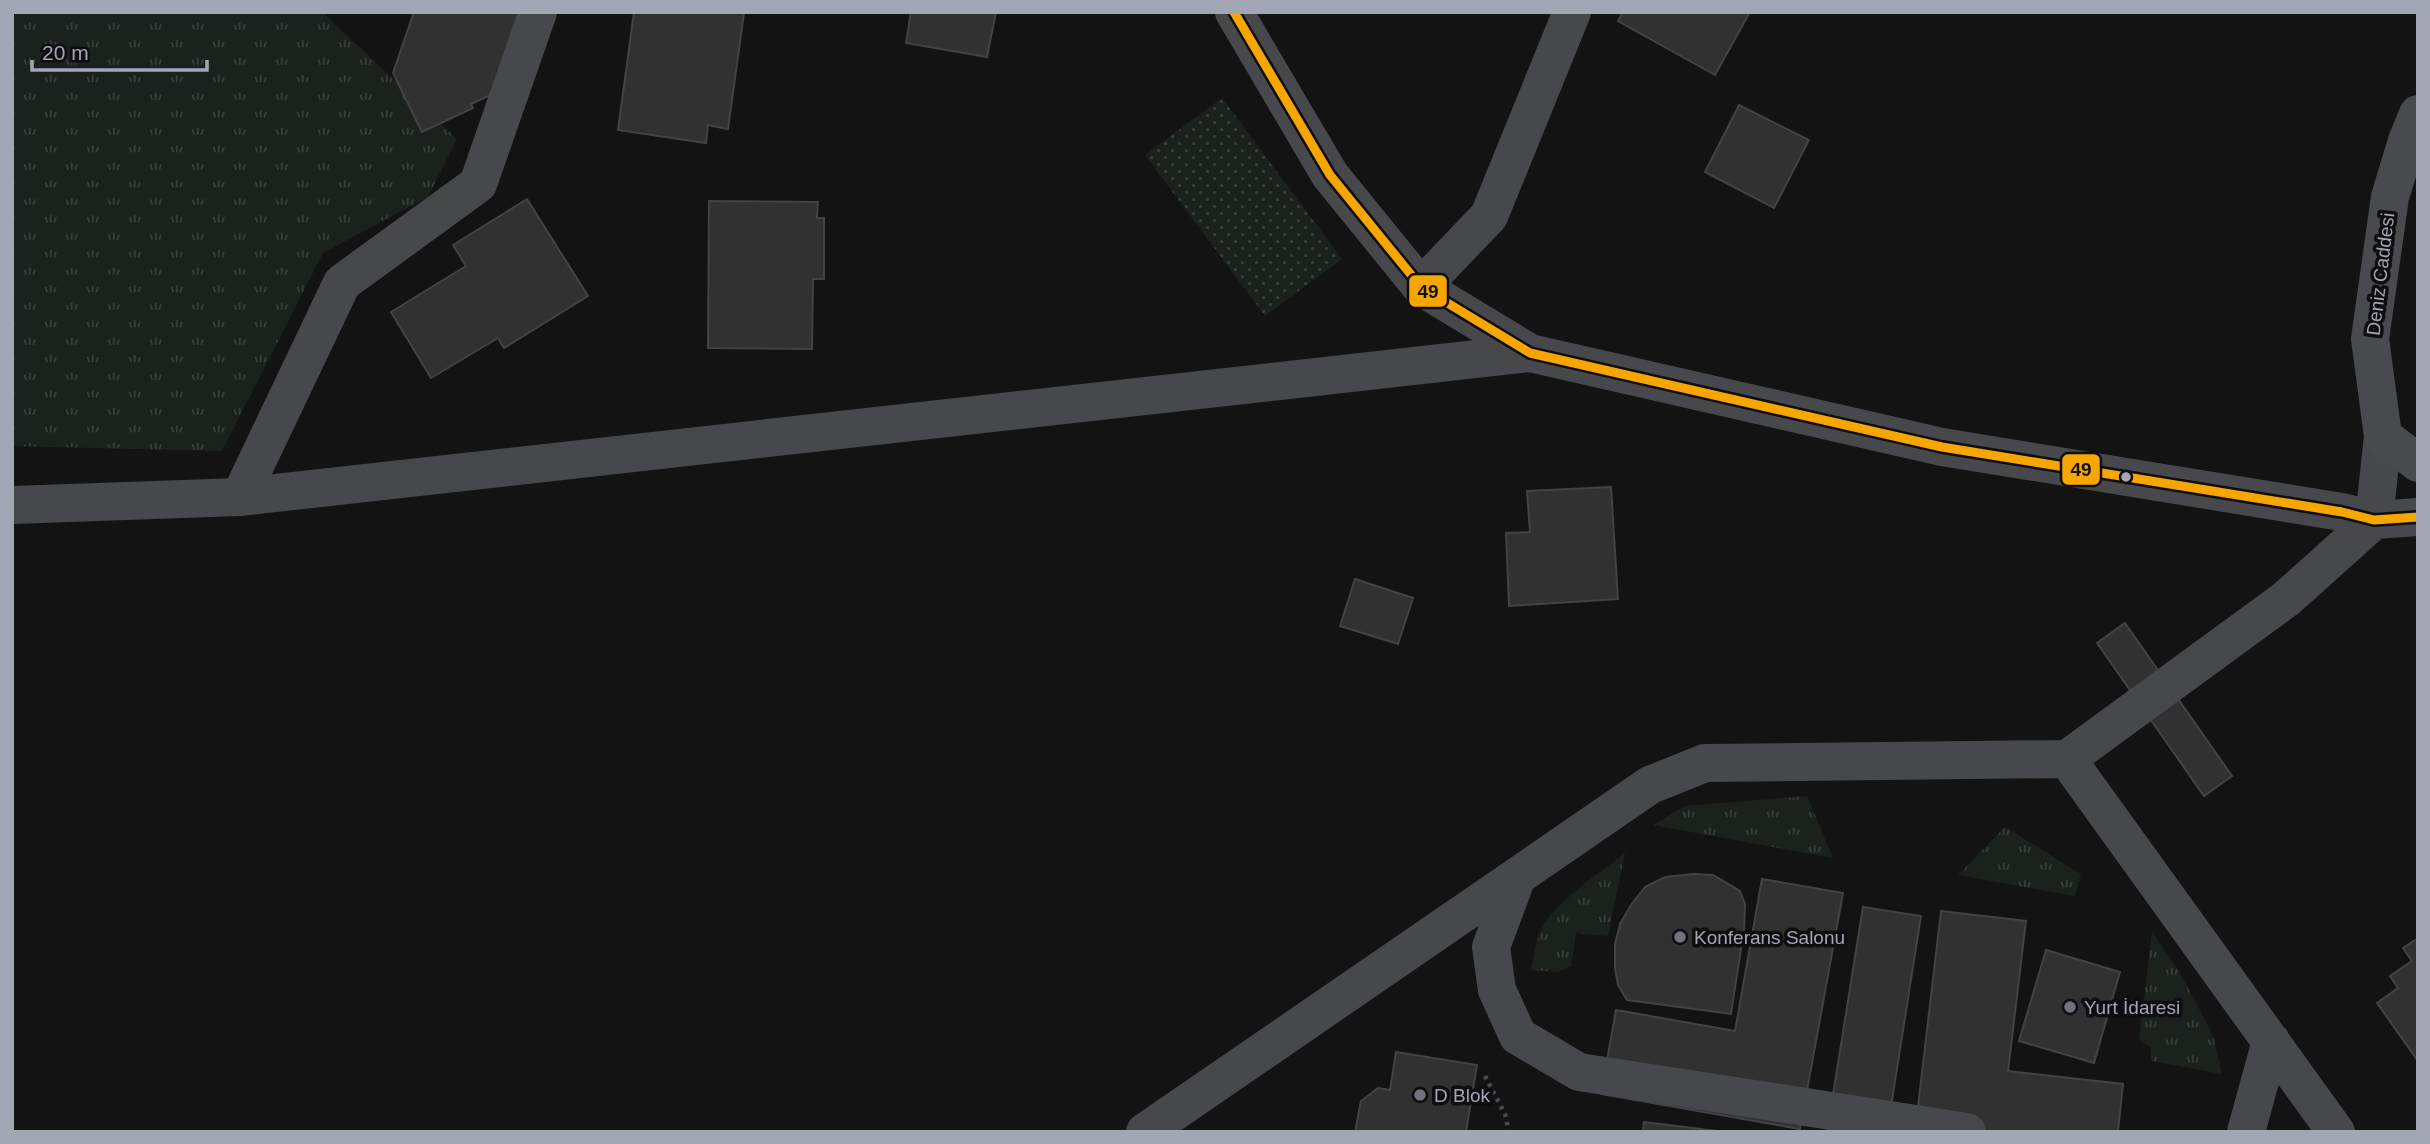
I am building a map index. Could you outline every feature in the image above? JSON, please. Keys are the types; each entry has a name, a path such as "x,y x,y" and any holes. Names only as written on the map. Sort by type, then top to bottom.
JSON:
{"main road":[{"name":"Deniz Caddesi","path":"2383,436 2370,340 2390,197 2414,129"},
{"path":"2383,436 2418,463"}],"street":[{"path":"240,497 342,283 478,184 538,12"},
{"path":"1234,12 1330,175 1421,286 1530,353 1942,447 2342,512 2374,520 2418,517"},
{"path":"1421,286 1489,216 1572,12"},
{"path":"12,505 240,497 1530,353"},
{"path":"1145,1132 1650,785 1705,763 2067,759 2286,599 2374,520 2383,436"},
{"path":"2067,759 2336,1132"},
{"path":"1517,877 1491,947 1497,990 1518,1036 1579,1072 1968,1132"},
{"path":"2246,1132 2271,1041"}],"green space":[{"path":"12,12 322,12 457,139 428,197 323,253 222,451 12,446"},
{"path":"1222,98 1342,259 1265,316 1145,155"},
{"path":"1807,796 1833,858 1653,825 1685,806"},
{"path":"2005,827 2081,874 2075,896 1958,875"},
{"path":"1625,853 1608,936 1576,933 1571,966 1559,972 1531,970 1538,936 1546,922 1578,890"},
{"path":"2152,931 2180,973 2213,1035 2222,1074 2152,1061 2150,1047 2139,1040"}],"building":[{"path":"414,12 533,12 503,89 471,104 473,108 422,132 393,73"},
{"path":"634,12 744,13 728,129 708,125 706,143 618,130"},
{"path":"911,12 996,12 987,57 906,43"},
{"path":"1623,12 1750,12 1715,75 1618,21"},
{"path":"1739,105 1809,140 1774,208 1705,172"},
{"path":"527,199 588,296 504,348 498,338 431,378 391,312 466,266 453,245"},
{"path":"709,201 818,202 817,218 824,218 824,279 813,279 812,349 708,348"},
{"path":"1611,487 1618,599 1509,606 1506,533 1530,532 1527,491"},
{"path":"1355,579 1413,598 1398,644 1340,626"},
{"path":"2125,623 2232,776 2204,796 2097,643"},
{"name":"Konferans Salonu","path":"1713,875 1740,891 1745,904 1744,930 1731,1014 1627,1000 1618,985 1615,944 1620,924 1631,905 1645,887 1665,877"},
{"path":"1762,879 1843,893 1800,1129 1601,1094 1616,1010 1735,1031"},
{"path":"1863,907 1921,916 1887,1132 1827,1132"},
{"path":"1941,911 2026,921 2008,1071 2123,1084 2118,1132 1915,1132"},
{"path":"2418,938 2418,1061 2377,1003 2398,988 2390,976 2412,961 2403,948"},
{"name":"Yurt İdaresi","path":"2046,950 2120,972 2094,1063 2019,1041"},
{"name":"D Blok","path":"1396,1052 1477,1065 1466,1132 1355,1132 1361,1101 1378,1088 1390,1090"},
{"path":"1644,1122 1725,1132 1643,1132"}],"transit line":[{"name":"49","path":"1234,12 1330,175 1421,287 1530,353 1942,447 2342,512 2374,520 2418,517"}],"place":[{"name":"Konferans Salonu","path":"1680,937"},
{"name":"Yurt İdaresi","path":"2070,1007"},
{"name":"D Blok","path":"1420,1095"}]}
